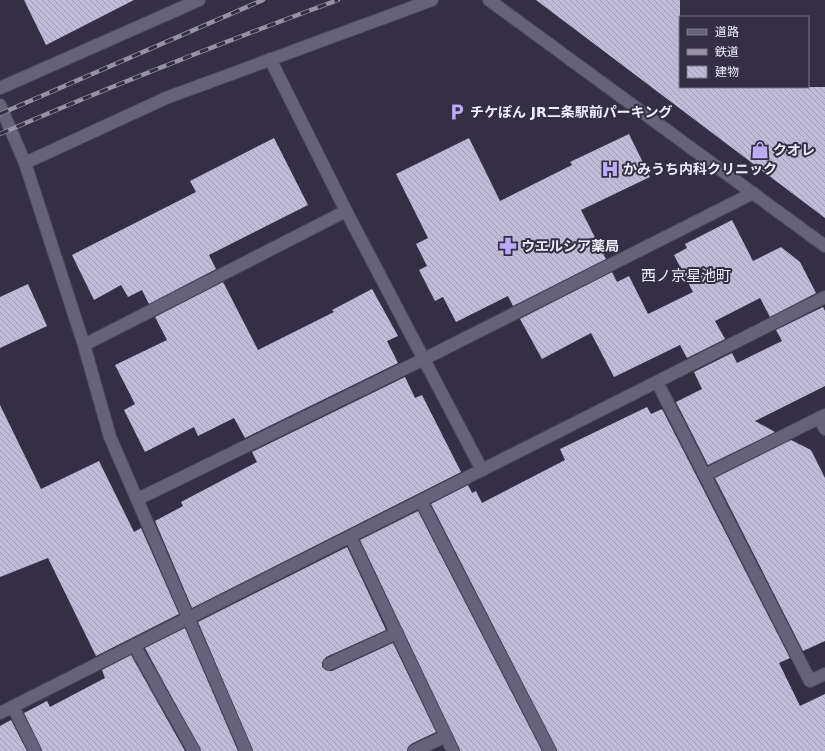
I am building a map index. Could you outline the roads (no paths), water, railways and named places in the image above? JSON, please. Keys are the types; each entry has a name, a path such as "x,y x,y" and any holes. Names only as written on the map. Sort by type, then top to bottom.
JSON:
{"street":[{"path":"0,88 199,0"},
{"path":"25,163 166,98 432,0"},
{"path":"489,0 825,246"},
{"path":"270,59 346,211 482,470"},
{"path":"0,105 25,163 84,345 110,437 246,751"},
{"path":"138,499 424,359 753,193"},
{"path":"84,345 346,211"},
{"path":"0,713 825,297"},
{"path":"657,382 810,681 825,674"},
{"path":"705,475 822,416 825,429"},
{"path":"421,501 550,751"},
{"path":"350,536 453,751"},
{"path":"329,664 397,633"},
{"path":"134,645 194,751"},
{"path":"13,707 35,751"},
{"path":"414,751 446,736"}],"railway":[{"path":"0,114 263,0"},
{"path":"0,134 168,65 338,0"}],"place":[{"name":"チケぽん JR二条駅前パーキング","path":"457,112"},
{"name":"クオレ","path":"760,150"},
{"name":"かみうち内科クリニック","path":"610,169"},
{"name":"ウエルシア薬局","path":"508,246"}],"district":[{"name":"西ノ京星池町","path":"686,276"}]}
